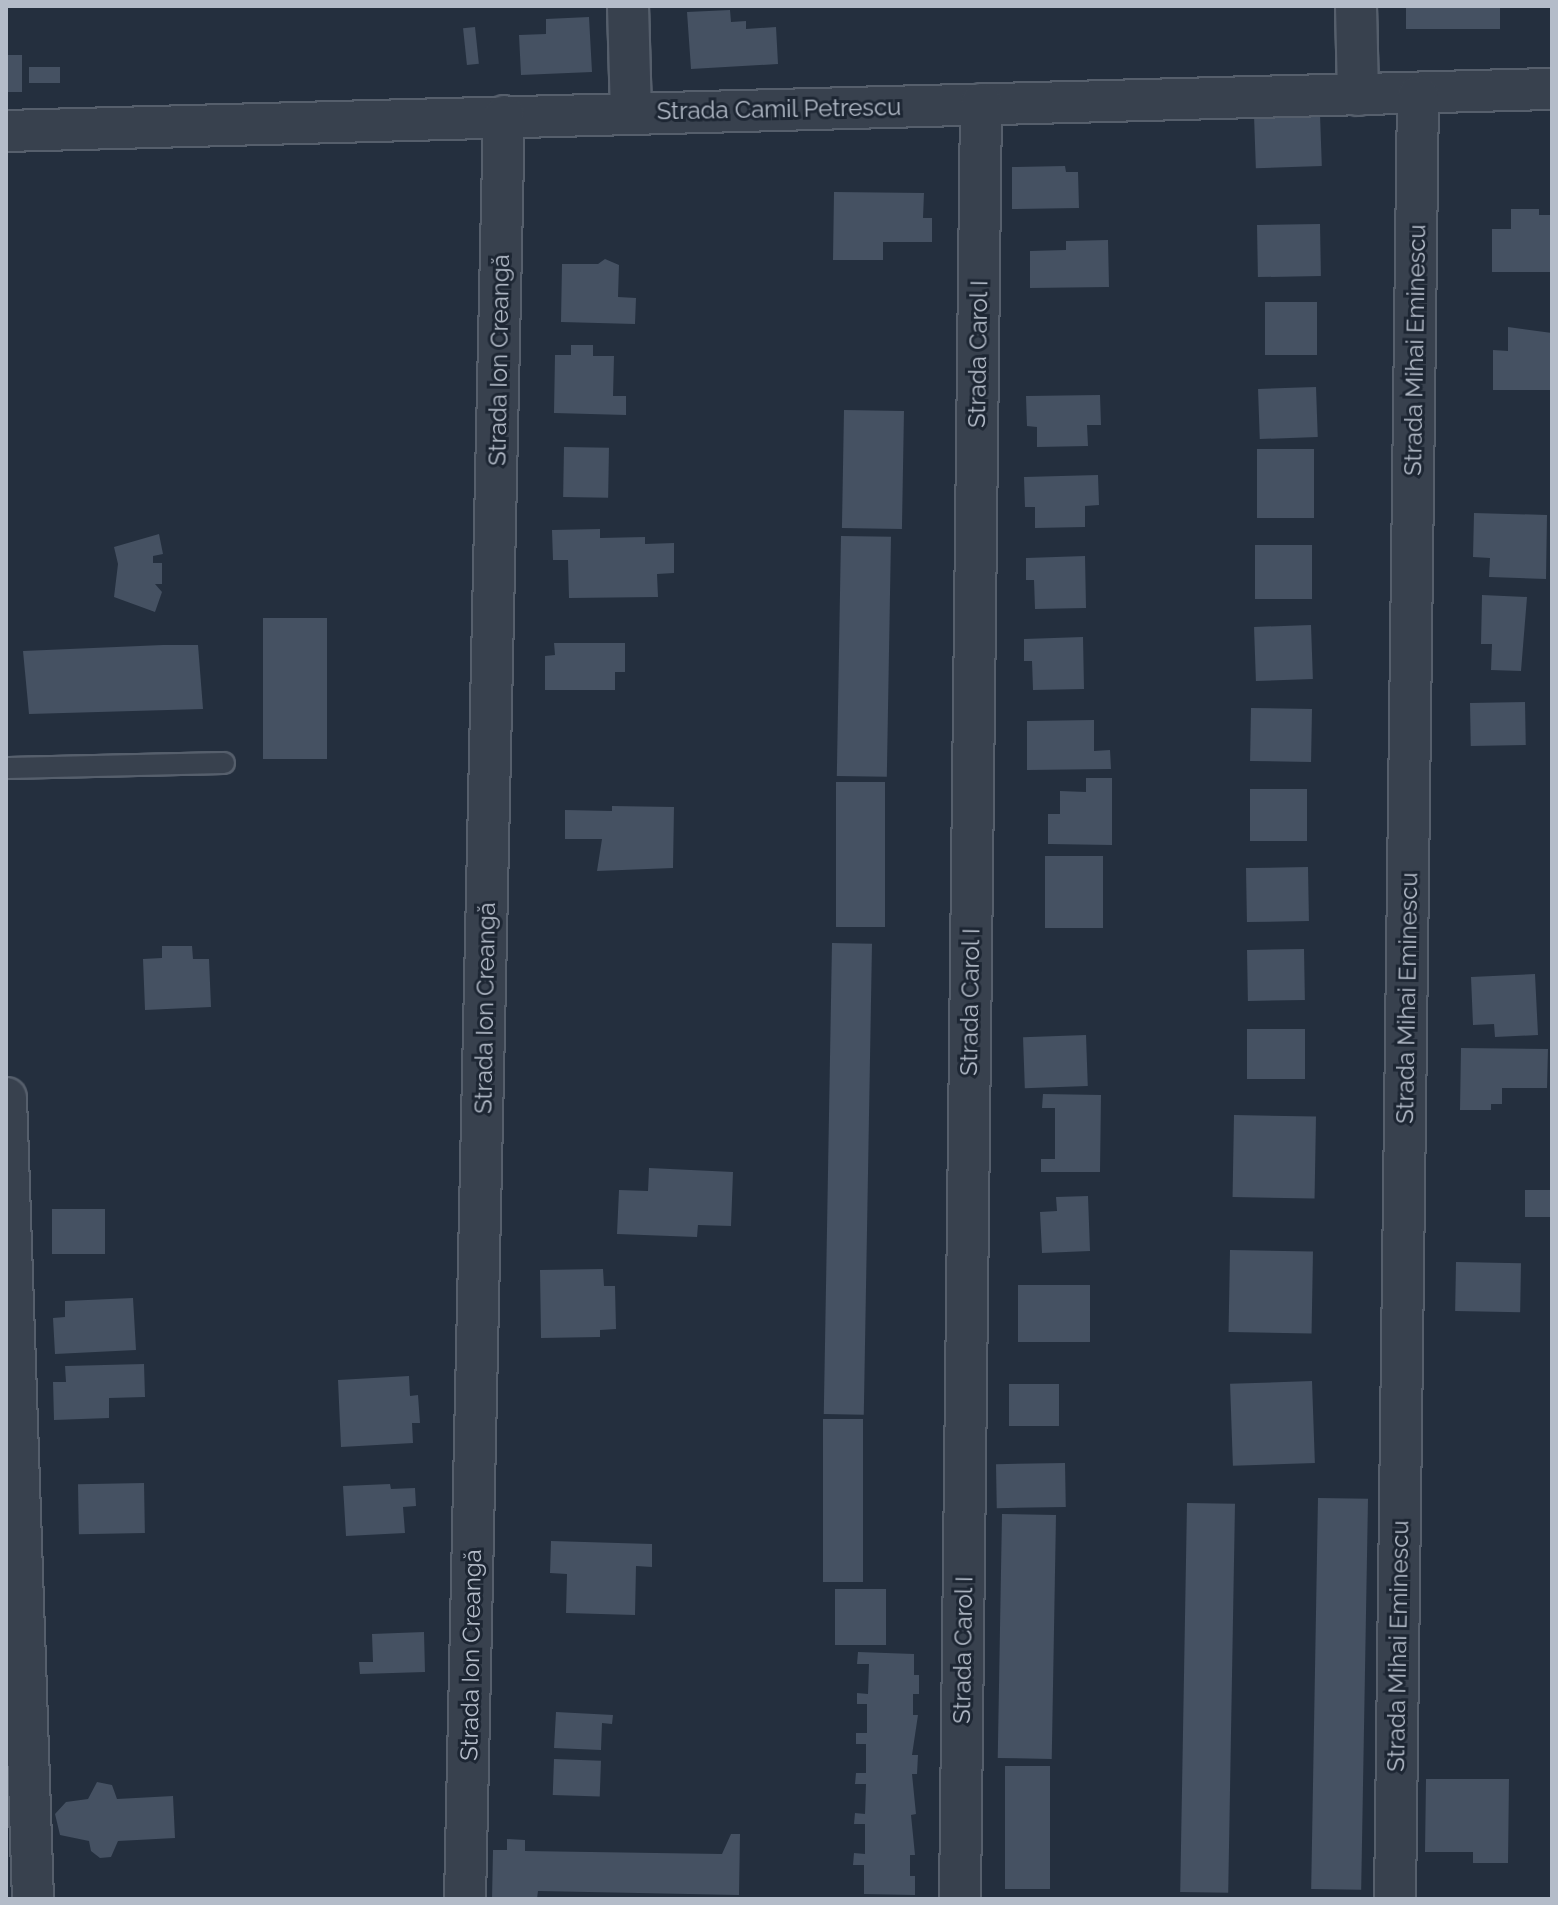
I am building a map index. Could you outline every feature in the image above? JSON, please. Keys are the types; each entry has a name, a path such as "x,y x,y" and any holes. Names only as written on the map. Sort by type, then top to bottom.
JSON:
{"street":[{"path":"628,6 631,113"},
{"path":"1356,6 1358,95"},
{"name":"Strada Camil Petrescu","path":"6,131 981,104 1418,96 1552,89"},
{"name":"Strada Mihai Eminescu","path":"1395,1899 1418,96"},
{"name":"Strada Carol I","path":"960,1899 981,104"},
{"name":"Strada Ion Creangă","path":"465,1899 504,116"},
{"path":"6,1098 33,1899"}],"lane":[{"path":"6,768 224,763"}],"building":[{"path":"1406,6 1500,6 1500,29 1406,29"},
{"path":"730,10 731,22 746,21 746,29 776,27 778,64 691,69 687,12"},
{"path":"589,17 592,72 521,75 519,35 546,34 546,19"},
{"path":"475,27 479,64 467,65 463,28"},
{"path":"6,55 22,55 22,92 6,92"},
{"path":"29,67 60,67 60,83 29,83"},
{"path":"1320,114 1322,166 1256,168 1254,116"},
{"path":"1065,166 1066,172 1078,172 1079,208 1012,209 1012,167"},
{"path":"834,192 924,193 923,218 932,218 932,242 883,242 883,260 833,260"},
{"path":"1511,209 1539,209 1539,215 1552,215 1552,272 1492,272 1492,229 1511,229"},
{"path":"1320,224 1321,276 1258,277 1257,225"},
{"path":"1108,240 1109,287 1030,288 1030,251 1066,250 1066,241"},
{"path":"605,259 619,265 618,297 636,298 635,324 561,322 562,264 598,264"},
{"path":"1265,302 1317,302 1317,355 1265,355"},
{"path":"1508,327 1552,333 1552,390 1493,390 1493,350 1508,351"},
{"path":"571,345 593,345 593,356 614,356 613,396 626,396 626,415 554,413 555,355 571,355"},
{"path":"1316,387 1318,437 1260,439 1258,389"},
{"path":"1100,395 1101,425 1087,425 1088,446 1037,447 1037,427 1027,426 1026,396"},
{"path":"844,410 904,411 902,529 842,528"},
{"path":"564,447 609,448 608,498 563,497"},
{"path":"1257,449 1314,449 1314,518 1257,518"},
{"path":"1098,475 1099,505 1085,506 1085,527 1035,528 1035,507 1025,507 1024,477"},
{"path":"1474,513 1547,515 1546,579 1489,577 1490,558 1473,557"},
{"path":"600,529 600,538 645,537 645,544 674,543 674,573 657,574 658,597 569,598 568,560 553,560 552,530"},
{"path":"159,534 163,554 153,556 153,563 162,563 162,584 155,584 162,592 155,612 114,597 118,564 114,547"},
{"path":"841,536 891,537 887,777 837,776"},
{"path":"1255,545 1312,545 1312,599 1255,599"},
{"path":"1085,556 1086,608 1035,609 1034,580 1026,580 1026,558"},
{"path":"1482,595 1527,597 1521,671 1491,670 1492,644 1481,644"},
{"path":"263,618 327,618 327,759 263,759"},
{"path":"1311,625 1313,679 1256,681 1254,627"},
{"path":"1083,637 1084,689 1033,690 1032,661 1024,661 1024,639"},
{"path":"554,643 625,643 625,672 615,672 615,690 545,690 545,656 555,655"},
{"path":"198,645 203,709 29,714 23,651"},
{"path":"1525,702 1526,745 1471,746 1470,703"},
{"path":"1251,708 1312,709 1311,762 1250,761"},
{"path":"1094,720 1094,751 1110,750 1111,769 1027,770 1027,721"},
{"path":"1086,778 1112,778 1112,845 1048,844 1048,814 1060,814 1060,791 1086,792"},
{"path":"836,782 885,782 885,927 836,927"},
{"path":"1250,789 1307,789 1307,841 1250,841"},
{"path":"612,806 674,807 673,868 597,871 602,839 565,839 565,810 612,811"},
{"path":"1045,856 1103,856 1103,928 1045,928"},
{"path":"1308,867 1309,921 1247,922 1246,868"},
{"path":"832,943 872,944 864,1415 824,1414"},
{"path":"162,946 192,946 193,959 209,959 211,1007 145,1010 143,959 162,958"},
{"path":"1304,949 1305,1000 1248,1001 1247,950"},
{"path":"1535,974 1538,1035 1495,1037 1494,1024 1473,1025 1471,977"},
{"path":"1247,1029 1305,1029 1305,1079 1247,1079"},
{"path":"1086,1035 1088,1086 1025,1088 1023,1037"},
{"path":"1461,1048 1548,1049 1547,1088 1502,1088 1502,1104 1491,1104 1491,1110 1460,1110"},
{"path":"1043,1094 1101,1095 1100,1172 1041,1172 1041,1159 1055,1159 1055,1108 1042,1108"},
{"path":"1234,1115 1316,1116 1315,1198 1233,1197"},
{"path":"649,1168 733,1172 731,1226 698,1225 697,1237 617,1234 619,1190 648,1191"},
{"path":"1525,1190 1552,1190 1552,1217 1525,1217"},
{"path":"1088,1196 1090,1251 1042,1253 1040,1212 1057,1211 1056,1197"},
{"path":"52,1209 105,1209 105,1254 52,1254"},
{"path":"1230,1250 1313,1251 1312,1333 1229,1332"},
{"path":"1456,1262 1521,1263 1520,1312 1455,1311"},
{"path":"603,1269 604,1286 615,1286 616,1329 600,1330 600,1337 541,1338 540,1270"},
{"path":"1018,1285 1090,1285 1090,1342 1018,1342"},
{"path":"133,1298 136,1350 55,1354 53,1318 65,1317 65,1301"},
{"path":"144,1364 145,1397 109,1398 109,1418 54,1420 53,1382 66,1382 65,1366"},
{"path":"409,1376 410,1396 418,1395 420,1423 412,1423 413,1443 341,1447 338,1380"},
{"path":"1312,1381 1315,1463 1233,1466 1230,1384"},
{"path":"1009,1384 1059,1384 1059,1426 1009,1426"},
{"path":"823,1419 863,1419 863,1582 823,1582"},
{"path":"1065,1463 1066,1507 997,1508 996,1464"},
{"path":"144,1483 145,1533 79,1534 78,1484"},
{"path":"390,1484 391,1489 415,1488 416,1506 403,1507 405,1533 346,1536 343,1486"},
{"path":"1318,1498 1368,1499 1361,1890 1311,1889"},
{"path":"1187,1503 1235,1504 1228,1893 1180,1892"},
{"path":"1002,1514 1056,1515 1052,1759 998,1758"},
{"path":"551,1541 652,1544 652,1567 636,1566 635,1615 566,1613 567,1574 550,1573"},
{"path":"835,1589 886,1589 886,1645 835,1645"},
{"path":"424,1632 425,1672 360,1674 359,1662 373,1662 372,1634"},
{"path":"858,1652 914,1654 914,1675 919,1675 919,1694 913,1694 913,1715 918,1715 912,1755 918,1755 917,1774 912,1774 916,1814 911,1815 915,1855 910,1855 910,1876 915,1876 915,1895 864,1894 864,1865 853,1865 854,1853 865,1854 865,1824 854,1824 855,1813 865,1814 866,1784 855,1784 856,1773 866,1773 866,1744 856,1744 856,1733 867,1733 867,1704 857,1704 857,1693 868,1694 869,1664 857,1664"},
{"path":"556,1712 613,1715 612,1724 602,1723 601,1750 554,1748"},
{"path":"554,1759 601,1761 600,1797 553,1795"},
{"path":"1005,1766 1050,1766 1050,1889 1005,1889"},
{"path":"1426,1779 1509,1779 1508,1863 1473,1863 1473,1852 1425,1852"},
{"path":"97,1782 112,1785 117,1799 173,1796 175,1838 118,1841 111,1857 100,1858 91,1851 89,1841 60,1835 55,1814 66,1802 88,1799"},
{"path":"731,1834 740,1834 739,1895 538,1891 537,1899 492,1899 493,1850 507,1850 507,1839 525,1840 525,1851 722,1854"}]}
